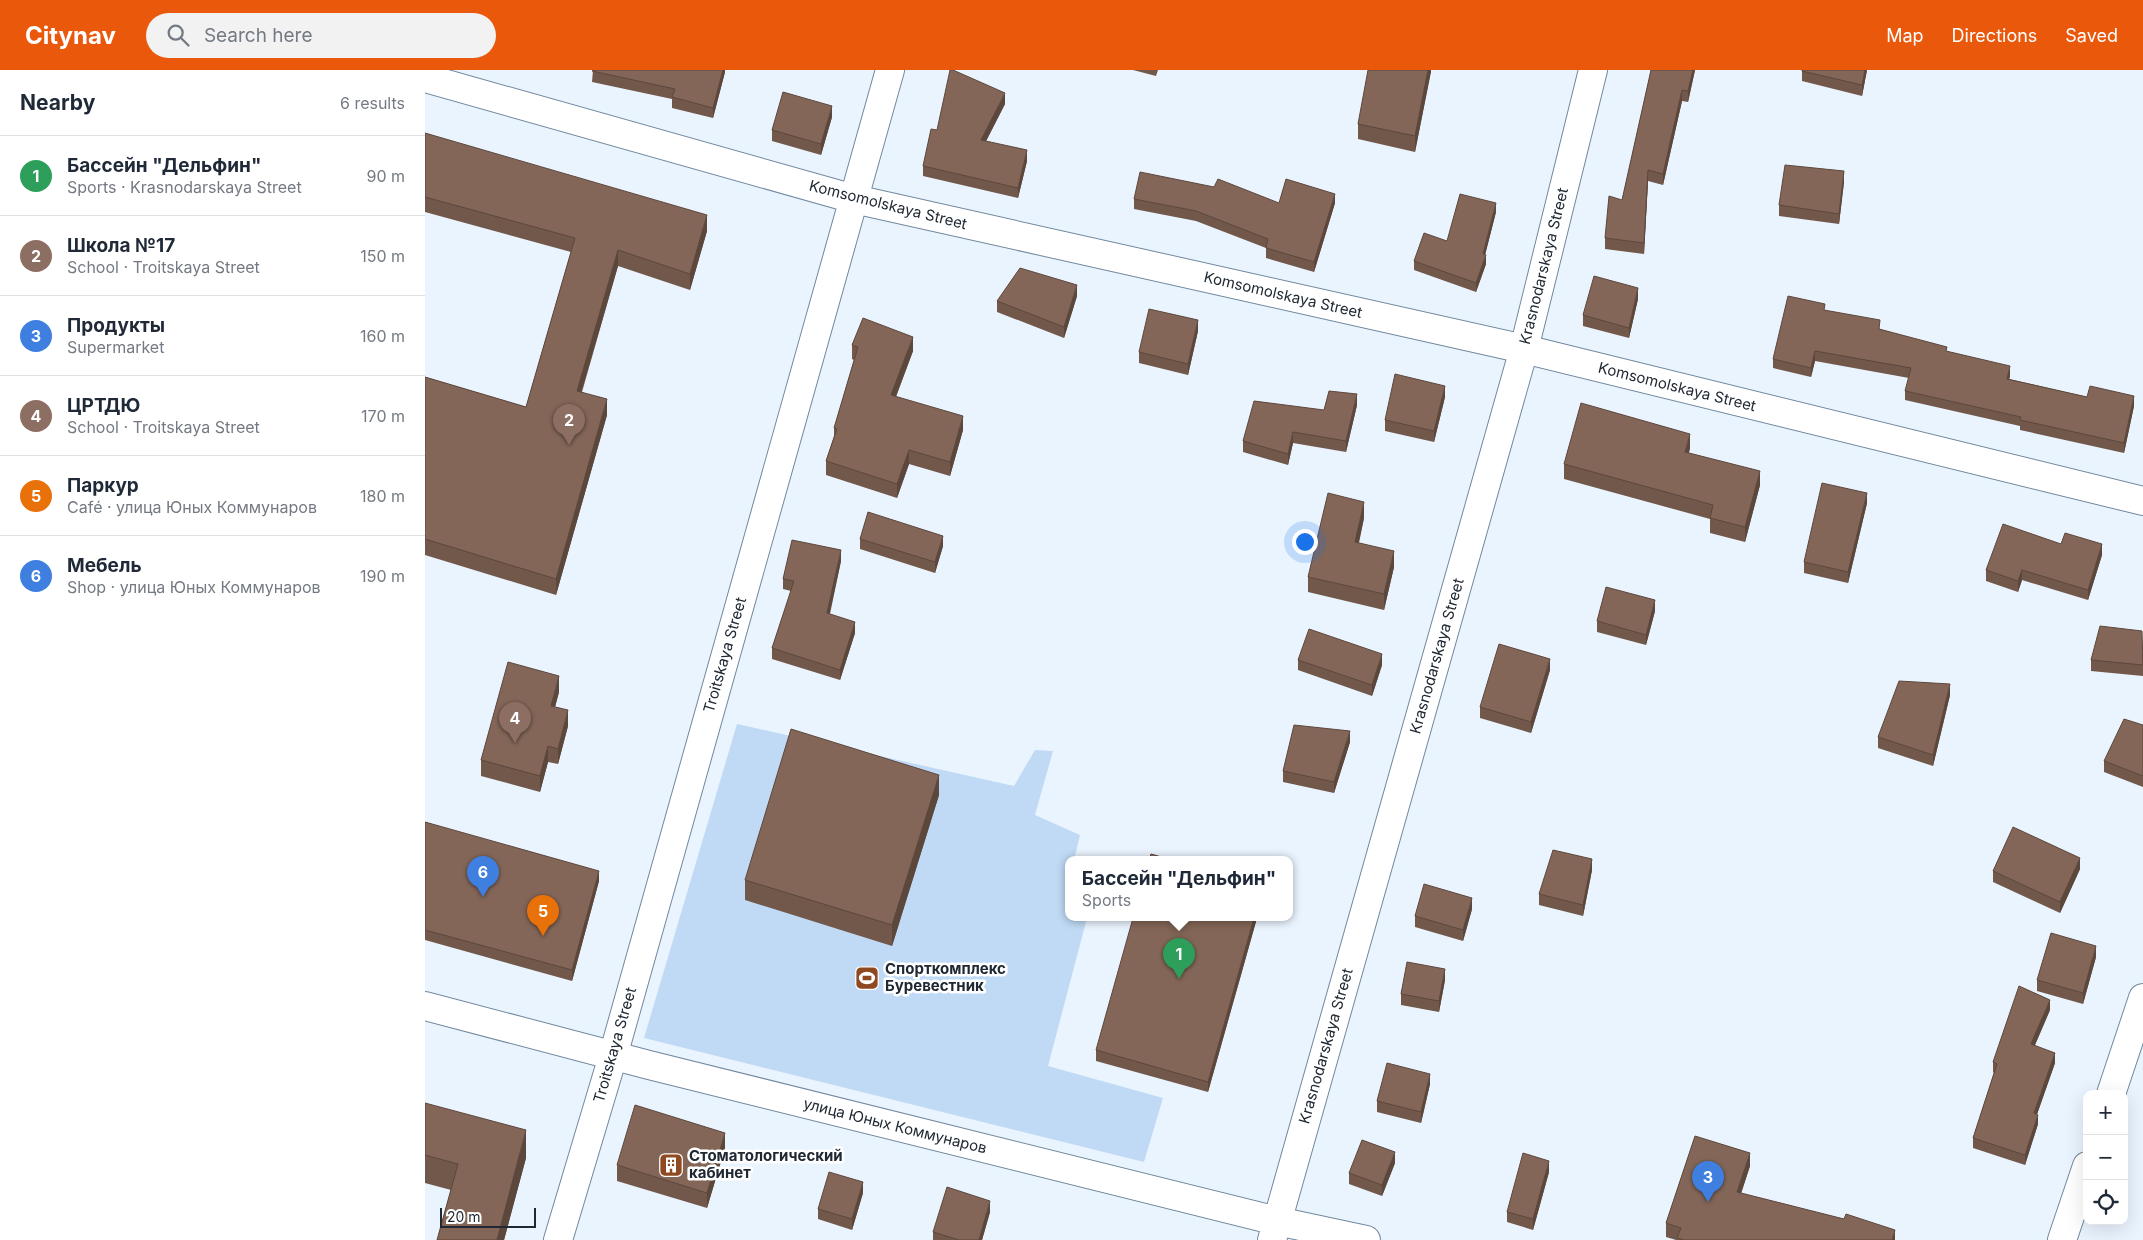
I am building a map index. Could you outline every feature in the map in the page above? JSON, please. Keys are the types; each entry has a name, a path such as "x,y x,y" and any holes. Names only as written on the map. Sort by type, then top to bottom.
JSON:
{"street":[{"name":"Troitskaya Street","path":"558,1240 613,1056 890,70"},
{"name":"Krasnodarskaya Street","path":"1274,1231 1524,349 1593,70"},
{"name":"Komsomolskaya Street","path":"425,78 854,198 1524,349 2143,501"},
{"path":"2112,1090 2143,998"},
{"name":"улица Юных Коммунаров","path":"425,1006 1274,1231 1366,1240"},
{"path":"2062,1240 2083,1178"}],"shaded area":[{"name":"Cпорткомплекс Буревестник","path":"737,724 1014,786 1035,750 1053,751 1035,815 1080,835 1075,856 1065,856 1065,921 1086,921 1048,1066 1163,1098 1144,1162 644,1038"}],"building":[{"path":"593,70 723,70 713,108 672,97 675,89"},
{"path":"950,70 1005,93 981,140 1027,150 1018,188 923,166 931,129 937,130"},
{"path":"1368,70 1428,70 1415,136 1358,124"},
{"path":"1651,70 1693,70 1688,91 1682,90 1663,174 1648,170 1644,243 1605,238 1609,196 1622,200"},
{"path":"1802,70 1865,70 1862,85"},
{"path":"783,92 832,106 821,144 772,130"},
{"path":"425,133 707,215 690,274 618,250 577,391 607,399 556,579 425,539 425,377 526,407 575,238 425,197"},
{"path":"1785,165 1844,171 1839,214 1779,205"},
{"path":"1140,172 1214,187 1218,179 1279,203 1286,179 1335,194 1314,262 1266,248 1268,239 1196,211 1134,199"},
{"path":"1460,194 1496,203 1483,254 1486,255 1476,283 1414,261 1424,233 1447,241"},
{"path":"1020,268 1077,285 1064,327 997,301"},
{"path":"1594,276 1638,288 1629,328 1583,315"},
{"path":"1788,296 1825,304 1824,310 1880,320 1879,329 1947,347 1946,351 2010,366 2007,379 2087,397 2090,386 2134,396 2124,443 2020,420 2021,417 1905,391 1911,368 1815,351 1811,368 1773,359"},
{"path":"1149,309 1198,320 1188,364 1139,352"},
{"path":"863,318 913,337 891,395 963,416 950,462 909,450 897,484 826,461 837,429 834,428 858,347 852,345"},
{"path":"1395,374 1445,386 1434,431 1385,420"},
{"path":"1329,391 1357,394 1346,441 1293,432 1288,454 1243,441 1254,401 1324,410"},
{"path":"1581,403 1690,434 1685,452 1760,471 1745,527 1710,518 1713,505 1564,464"},
{"path":"1822,483 1867,493 1848,572 1804,562"},
{"path":"1328,493 1364,502 1355,542 1394,551 1384,594 1308,577"},
{"path":"868,512 943,536 935,562 860,539"},
{"path":"2003,524 2061,544 2065,533 2102,544 2088,590 2022,570 2018,581 1986,570"},
{"path":"792,540 841,550 827,613 855,622 840,670 772,648 794,581 783,579"},
{"path":"1606,587 1655,600 1646,635 1597,621"},
{"path":"2100,626 2142,631 2143,665 2091,660"},
{"path":"1309,629 1382,654 1372,685 1298,660"},
{"path":"1499,644 1550,659 1531,722 1480,707"},
{"path":"508,662 559,676 551,706 568,710 558,749 548,746 540,776 481,760"},
{"path":"1899,681 1950,684 1933,755 1878,737"},
{"path":"2124,719 2143,725 2143,776 2104,761"},
{"path":"1294,725 1350,731 1334,782 1283,771"},
{"path":"791,729 939,775 892,925 745,880"},
{"path":"425,822 599,871 572,970 425,930"},
{"path":"2013,827 2080,858 2060,902 1993,871"},
{"path":"1553,850 1592,859 1583,905 1539,894"},
{"path":"1424,884 1472,898 1463,930 1415,916"},
{"path":"1132,921 1253,921 1208,1082 1096,1050"},
{"path":"2051,933 2096,946 2083,993 2037,980"},
{"path":"1407,962 1445,969 1439,1001 1401,994"},
{"path":"2019,986 2050,1000 2031,1044 2055,1053 2034,1113 2038,1115 2025,1155 1973,1138 1997,1064 1993,1062"},
{"path":"1387,1063 1430,1074 1421,1112 1377,1101"},
{"path":"425,1103 526,1130 497,1240 437,1240 458,1164 425,1155"},
{"name":"Стоматологический кабинет","path":"635,1105 725,1133 707,1193 617,1165"},
{"path":"1695,1136 1750,1153 1737,1192 1844,1219 1846,1214 1895,1230 1892,1240 1684,1240 1677,1238 1681,1228 1666,1223"},
{"path":"1362,1140 1395,1152 1382,1185 1349,1173"},
{"path":"1523,1153 1549,1161 1533,1219 1507,1212"},
{"path":"829,1172 863,1182 852,1219 818,1209"},
{"path":"947,1187 990,1201 979,1240 959,1240 933,1232"}],"place":[{"name":"Школа №17","path":"569,445"},
{"name":"ЦРТДЮ","path":"515,743"},
{"name":"Мебель","path":"483,897"},
{"name":"Паркур","path":"543,936"},
{"name":"Cпорткомплекс Буревестник","path":"867,978"},
{"name":"Бассейн \"Дельфин\"","path":"1179,979"},
{"name":"Стоматологический кабинет","path":"671,1165"},
{"name":"Продукты","path":"1708,1202"}]}
